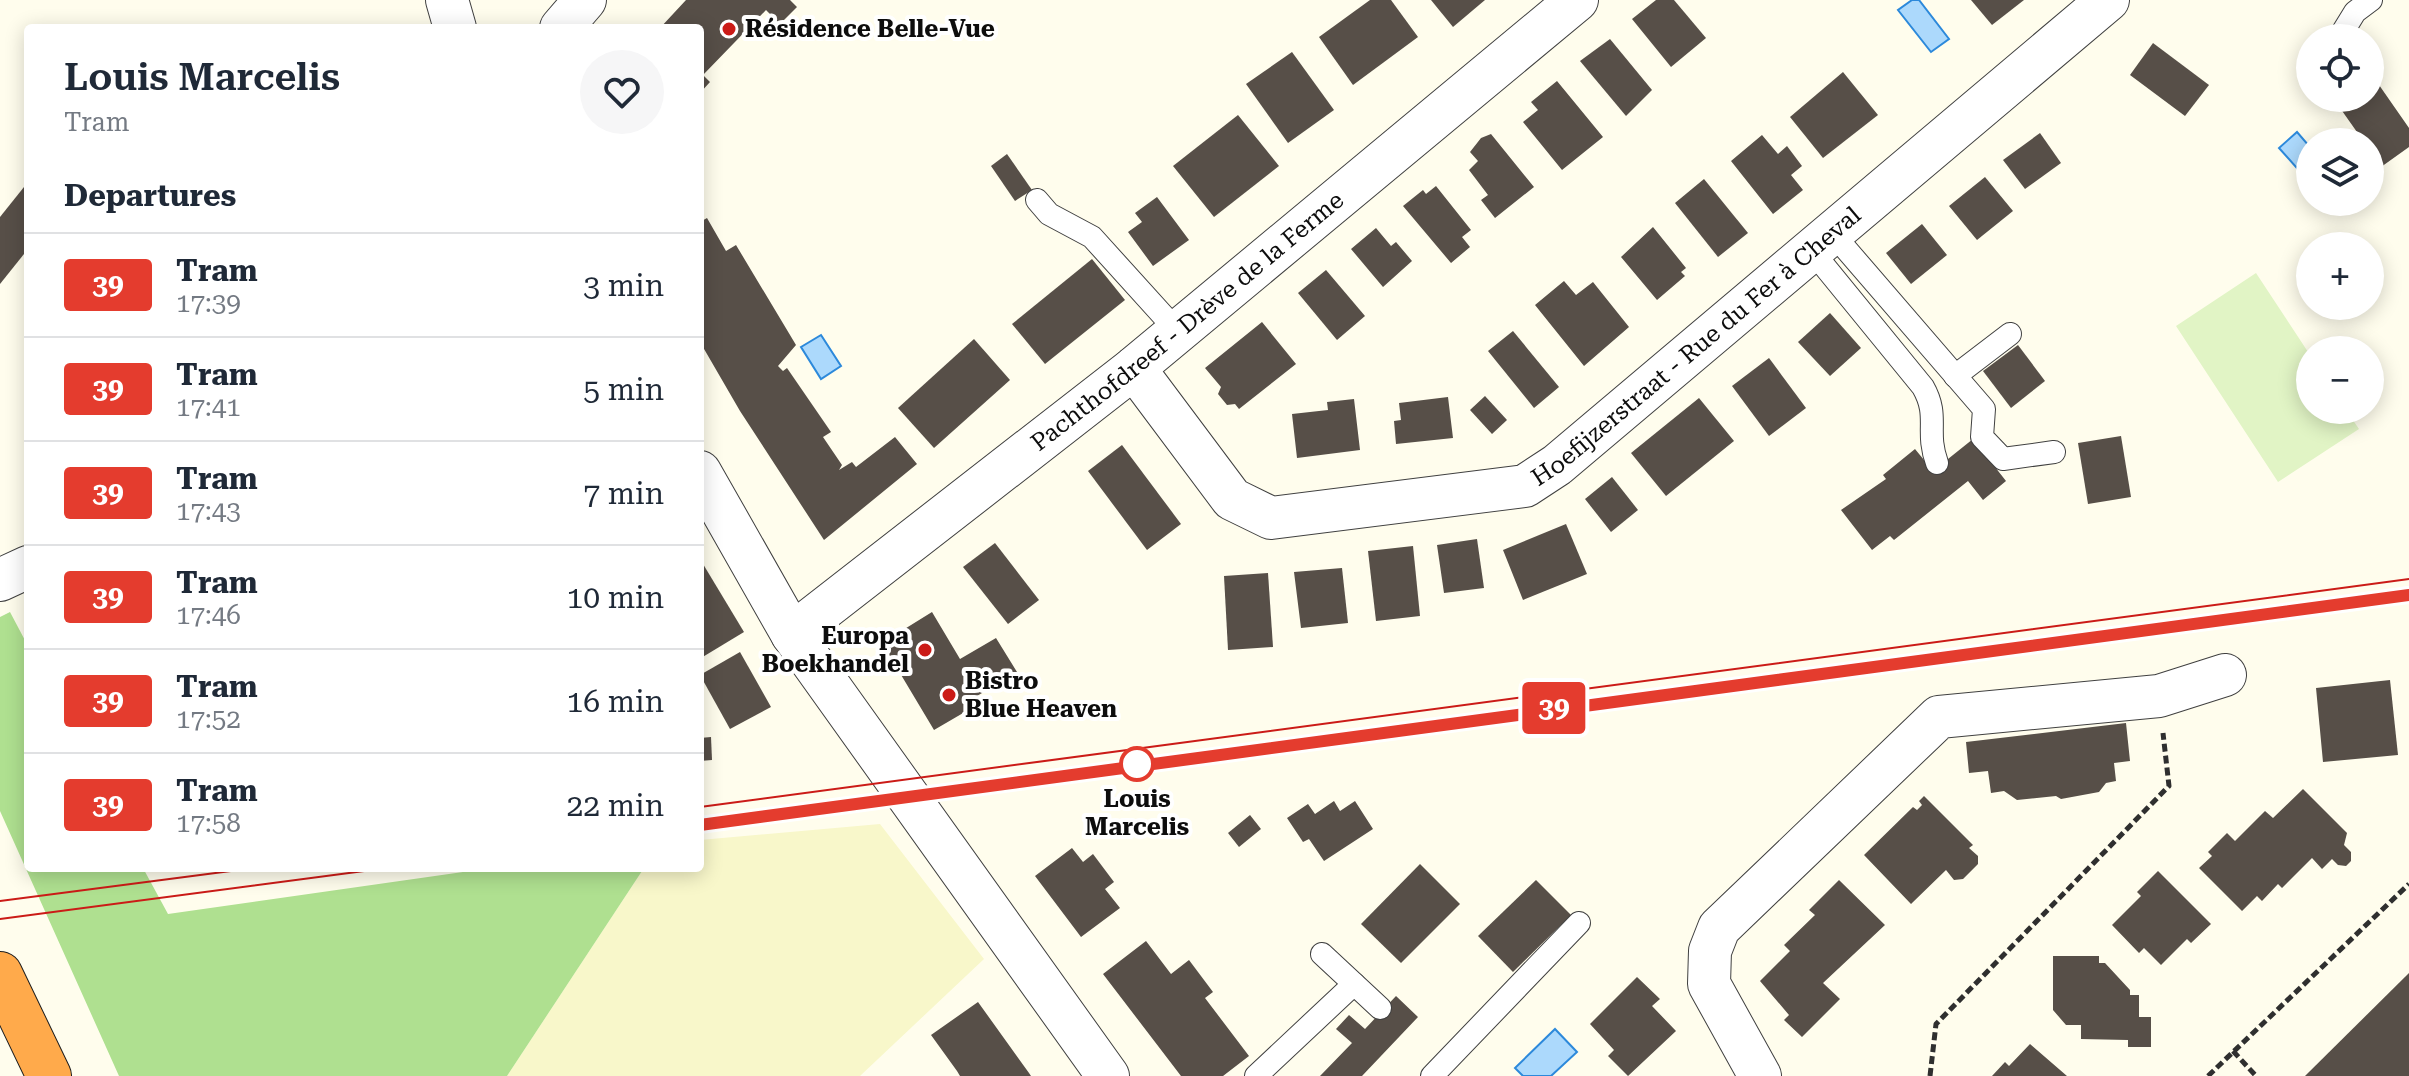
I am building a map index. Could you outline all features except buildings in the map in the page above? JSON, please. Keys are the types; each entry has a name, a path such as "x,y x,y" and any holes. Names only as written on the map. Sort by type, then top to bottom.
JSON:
{"highway":[{"path":"0,974 49,1076"}],"street":[{"path":"447,0 454,24"},
{"path":"564,24 585,0"},
{"name":"Pachthofdreef - Drève de la Ferme","path":"792,634 1134,368 1577,0"},
{"name":"Hoefijzerstraat - Rue du Fer à Cheval","path":"1134,368 1232,499 1271,518 1525,486 1557,465 2108,0"},
{"path":"704,479 792,634 1108,1076"},
{"path":"0,580 24,569"},
{"path":"1760,1076 1709,984 1710,951 1719,928 1939,717 2159,696 2225,675"}],"lane":[{"path":"2348,24 2355,12 2371,0"},
{"path":"1037,200 1049,214 1092,237 1178,332"},
{"path":"1823,242 1984,409 1982,437 2003,459 2054,452"},
{"path":"1823,242 1934,406 1929,442 1937,463"},
{"path":"1955,376 2010,334"},
{"path":"1432,1076 1579,923"},
{"path":"1322,954 1380,1008"},
{"path":"1256,1076 1354,984"}],"path":[{"path":"1930,1076 1936,1024 2169,786 2159,696"},
{"path":"2208,1076 2409,884"},
{"path":"2233,1051 2256,1076"}],"green space":[{"path":"2256,273 2297,336 2296,424 2356,424 2359,429 2278,482 2176,326"},
{"path":"10,612 24,638 24,864 0,811 0,617"},
{"path":"880,824 984,959 860,1076 507,1076 641,872 704,872 704,840"},
{"path":"27,872 145,872 168,914 463,872 641,872 507,1076 119,1076"}],"water":[{"path":"1912,0 1919,0 1949,39 1931,52 1898,10"},
{"path":"2296,133 2296,167 2279,148"},
{"path":"821,335 841,366 821,379 801,347"},
{"path":"1555,1029 1577,1052 1551,1076 1523,1076 1515,1068"}],"tram line":[{"path":"704,806 2409,579"},
{"path":"704,824 2409,595"},
{"name":"39","path":"704,824 2409,595"},
{"path":"0,901 223,872"},
{"path":"0,919 357,872"}],"place":[{"name":"Résidence Belle-Vue","path":"729,29"},
{"name":"Europa Boekhandel","path":"925,650"},
{"name":"Bistro Blue Heaven","path":"949,695"},
{"name":"Louis Marcelis","path":"1137,764"}]}
